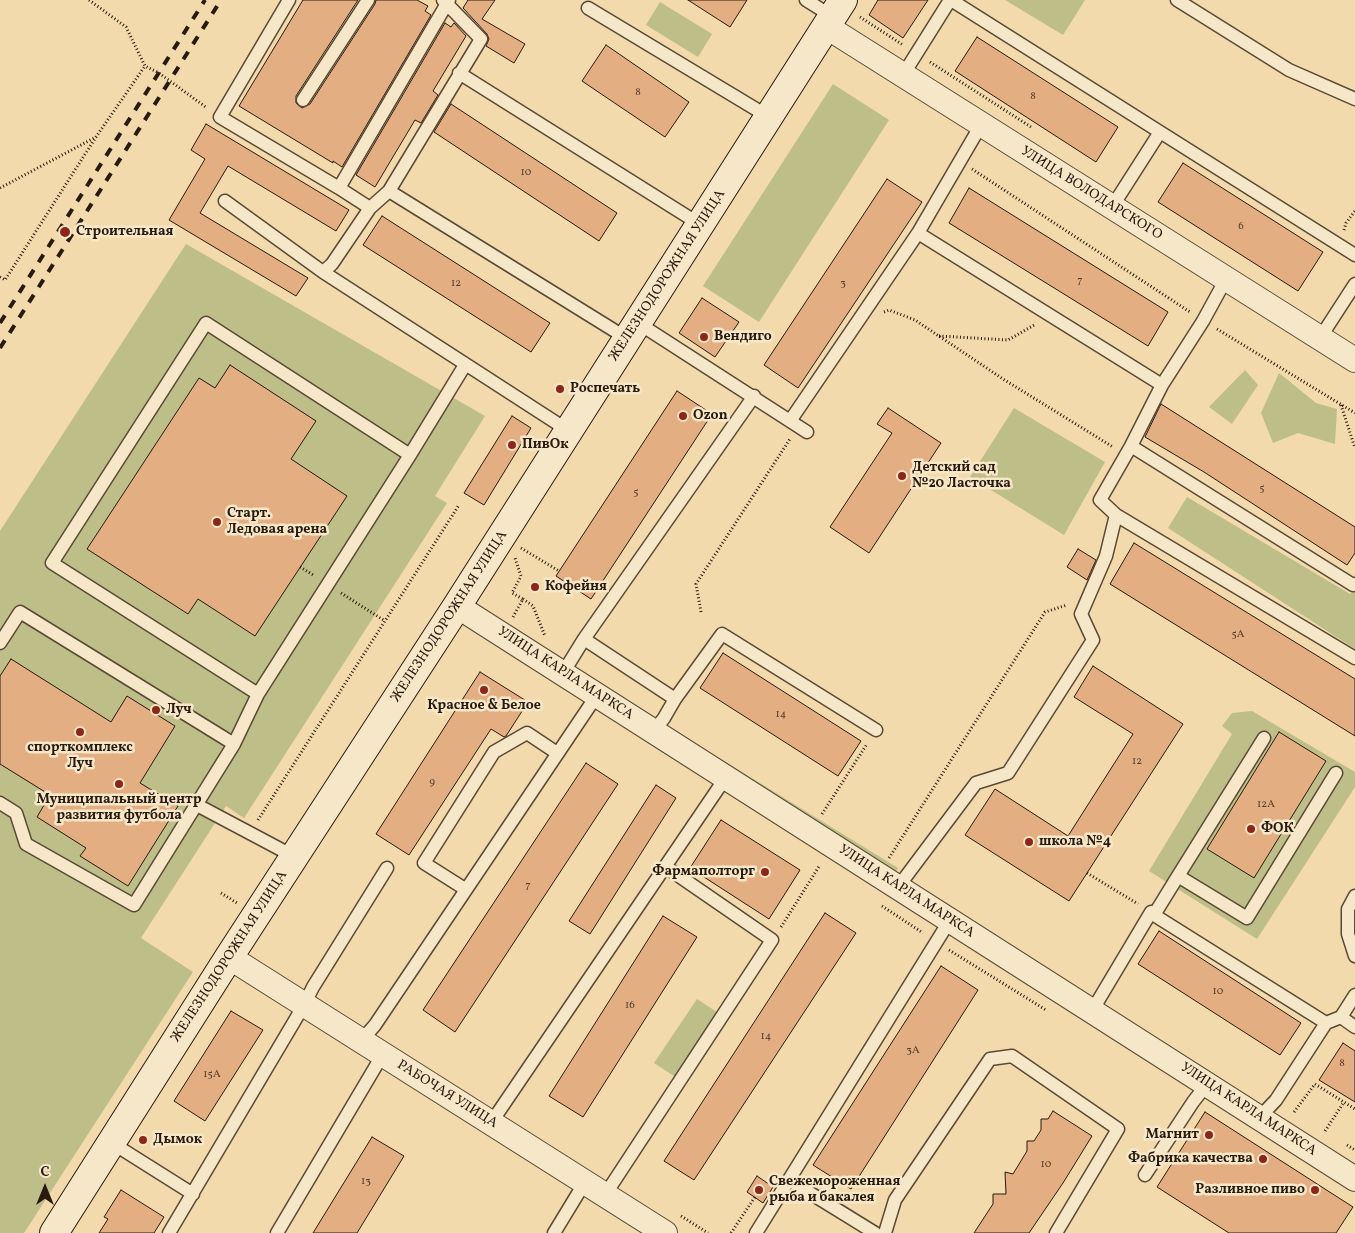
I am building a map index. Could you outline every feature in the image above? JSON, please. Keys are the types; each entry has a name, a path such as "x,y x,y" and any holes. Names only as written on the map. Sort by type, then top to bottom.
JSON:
{"main road":[{"name":"ЖЕЛЕЗНОДОРОЖНАЯ УЛИЦА","path":"54,1233 350,769 458,606 834,15"}],"street":[{"name":"УЛИЦА ВОЛОДАРСКОГО","path":"834,15 903,75 1355,360"},
{"name":"УЛИЦА КАРЛА МАРКСА","path":"458,606 726,777 903,878 950,920 1355,1178"},
{"name":"РАБОЧАЯ УЛИЦА","path":"229,957 665,1233"}],"lane":[{"path":"290,0 220,117 370,208"},
{"path":"303,100 368,0"},
{"path":"806,0 834,15"},
{"path":"903,75 951,0 1355,255"},
{"path":"1177,0 1289,70 1355,99"},
{"path":"323,272 332,264 370,208 389,191 481,39 447,1 339,188"},
{"path":"588,8 769,117"},
{"path":"459,74 701,225"},
{"path":"389,191 633,331 754,396 798,426 860,318 918,233 981,125"},
{"path":"1112,207 1160,132"},
{"path":"225,201 323,272 569,431"},
{"path":"918,233 1162,385"},
{"path":"1226,279 1203,321 1162,385 1129,451 1100,500 1116,515 1355,658"},
{"path":"1320,338 1355,284"},
{"path":"258,694 52,563 206,323 410,455"},
{"path":"0,803 16,813 26,844 134,905 198,805 234,744 258,694 465,365"},
{"path":"563,673 584,639 754,396"},
{"path":"1129,451 1353,586 1355,584"},
{"path":"903,878 976,782 1008,773 1093,640 1082,614 1106,556 1116,515"},
{"path":"0,643 20,612 234,744"},
{"path":"654,731 722,634 876,730"},
{"path":"584,639 675,699"},
{"path":"361,1041 375,1025 465,888 597,695"},
{"path":"465,888 424,863 494,752 527,734 557,753"},
{"path":"1092,1011 1264,738"},
{"path":"1178,876 1247,918 1336,773"},
{"path":"491,1123 726,777"},
{"path":"198,805 295,857"},
{"path":"605,1195 772,940 666,867"},
{"path":"169,1233 313,987 387,868"},
{"path":"1355,896 1348,909 1348,934 1355,956"},
{"path":"1153,914 1326,1022"},
{"path":"756,1233 950,920"},
{"path":"1259,1118 1276,1100 1326,1022 1341,1017 1355,995"},
{"path":"1341,1017 1355,1027"},
{"path":"277,1233 383,1054"},
{"path":"885,1233 895,1200 990,1059 1012,1056 1118,1129 1056,1233"},
{"path":"1145,1175 1192,1102 1206,1084"},
{"path":"112,1142 193,1194"},
{"path":"789,1180 875,1233"},
{"path":"554,1233 586,1182"}],"path":[{"path":"89,0 126,27 145,66 159,73 220,117"},
{"path":"0,277 5,280 96,137 145,66"},
{"path":"0,188 96,137"},
{"path":"960,160 1203,321 1355,413"},
{"path":"1339,245 1346,223 1355,211"},
{"path":"860,318 889,310 916,320 1003,379 1129,451"},
{"path":"939,336 1008,340 1052,316"},
{"path":"1341,404 1355,448"},
{"path":"701,612 696,584 798,426"},
{"path":"256,822 459,505"},
{"path":"516,545 559,571"},
{"path":"513,550 521,576 512,593 533,606 547,639 540,635"},
{"path":"889,858 1046,612 1089,597"},
{"path":"513,618 523,600"},
{"path":"505,613 519,622"},
{"path":"820,817 876,730"},
{"path":"881,853 889,858 903,878"},
{"path":"772,940 820,865"},
{"path":"1087,872 1153,914"},
{"path":"1294,1112 1315,1084 1355,1109"},
{"path":"1276,1100 1302,1116"},
{"path":"1325,1131 1344,1102"},
{"path":"1317,1126 1332,1136"},
{"path":"1339,1140 1354,1149"},
{"path":"731,1233 755,1197"}],"green space":[{"path":"1005,0 1085,0 1063,35"},
{"path":"660,2 712,34 698,57 646,25"},
{"path":"833,84 889,120 759,322 703,286"},
{"name":"Луч","path":"186,244 485,416 435,496 447,503 244,818 226,806 141,938 193,972 24,1233 0,1233 0,531"},
{"path":"1245,370 1258,385 1232,424 1209,407"},
{"path":"1279,373 1316,403 1337,409 1335,444 1298,433 1273,443 1261,413"},
{"path":"1014,408 1105,462 1064,535 970,477"},
{"path":"1187,497 1350,594 1355,591 1355,649 1168,528"},
{"name":"ФОК","path":"1252,711 1355,772 1355,787 1257,939 1149,871 1232,734 1222,726 1232,713"},
{"path":"667,726 898,868 896,872 890,872"},
{"path":"697,999 720,1014 677,1078 654,1063"}],"building":[{"path":"303,0 358,0 296,96 296,103 302,108 310,104 376,0 417,0 428,6 425,11 431,15 342,167 239,106"},
{"path":"468,0 495,0 482,19 525,44 514,63 486,46 489,39 487,34 463,8"},
{"path":"688,0 747,0 730,27"},
{"path":"878,0 928,0 903,38 869,15"},
{"path":"445,23 451,27 454,23 466,36 433,91 438,95 421,123 415,120 375,187 356,175"},
{"path":"977,37 1118,127 1096,162 955,71"},
{"path":"606,45 689,102 665,137 582,81"},
{"path":"451,104 617,213 599,241 434,132"},
{"path":"206,124 349,210 336,231 228,166 200,213 308,278 296,296 169,220 205,159 191,150"},
{"path":"1183,163 1323,252 1298,291 1158,202"},
{"path":"887,179 922,202 798,388 764,365"},
{"path":"969,188 1168,312 1148,346 949,223"},
{"path":"382,216 550,323 531,352 363,245"},
{"path":"702,298 739,322 715,357 679,333"},
{"name":"Старт. Ледовая арена","path":"230,365 316,421 291,459 347,496 255,636 198,599 188,614 87,549 199,378 215,388"},
{"path":"677,391 712,414 591,599 556,576"},
{"path":"1161,404 1355,527 1355,553 1347,565 1204,472 1145,437"},
{"path":"888,408 941,443 869,553 830,527 892,433 877,424"},
{"path":"512,416 531,428 484,505 464,493"},
{"path":"1134,543 1355,679 1355,736 1110,584"},
{"path":"1078,549 1096,560 1087,580 1067,567"},
{"path":"723,653 861,741 838,776 700,688"},
{"path":"11,659 111,722 127,696 175,726 140,783 178,806 128,886 80,856 86,848 37,817 50,795 0,764 0,676"},
{"path":"1093,666 1183,724 1069,901 965,835 995,789 1068,836 1133,734 1074,697"},
{"path":"480,672 528,702 506,736 504,737 491,729 409,855 376,834"},
{"path":"1279,732 1326,761 1254,878 1207,849"},
{"path":"586,763 618,784 455,1032 423,1010"},
{"path":"656,785 676,798 590,934 569,921"},
{"path":"721,820 800,870 769,919 690,868"},
{"path":"825,913 856,933 694,1180 664,1161"},
{"path":"663,916 697,937 583,1117 549,1096"},
{"path":"1159,931 1301,1023 1280,1055 1138,964"},
{"path":"941,966 978,990 851,1189 813,1165"},
{"path":"231,1011 263,1030 205,1121 174,1101"},
{"path":"1343,1043 1355,1051 1355,1102 1319,1080"},
{"path":"1053,1111 1092,1136 1063,1183 1029,1233 974,1233 993,1204 993,1194 1006,1194 1005,1172 1013,1174 1027,1151 1027,1141 1034,1141 1041,1130 1041,1119 1048,1119"},
{"path":"1205,1112 1353,1207 1336,1233 1229,1233 1157,1187"},
{"path":"372,1137 404,1156 357,1233 313,1233"},
{"path":"757,1176 773,1187 763,1203 747,1192"},
{"path":"121,1190 164,1217 154,1233 99,1233 108,1219 104,1217"}],"railway":[{"path":"0,323 205,0"},
{"path":"0,348 221,0"}],"place":[{"name":"Строительная","path":"65,232"},
{"name":"Вендиго","path":"704,337"},
{"name":"Роспечать","path":"560,389"},
{"name":"Ozon","path":"683,416"},
{"name":"ПивОк","path":"512,445"},
{"name":"Детский сад №20 Ласточка","path":"902,476"},
{"name":"Старт. Ледовая арена","path":"217,522"},
{"name":"Кофейня","path":"535,587"},
{"name":"Красное & Белое","path":"484,690"},
{"name":"Луч","path":"156,710"},
{"name":"спорткомплекс Луч","path":"80,732"},
{"name":"Муниципальный центр развития футбола","path":"119,784"},
{"name":"ФОК","path":"1251,829"},
{"name":"школа №4","path":"1029,842"},
{"name":"Фармаполторг","path":"765,872"},
{"name":"Магнит","path":"1209,1135"},
{"name":"Дымок","path":"143,1140"},
{"name":"Фабрика качества","path":"1263,1159"},
{"name":"Свежемороженная рыба и бакалея","path":"759,1190"},
{"name":"Разливное пиво","path":"1315,1190"}]}
